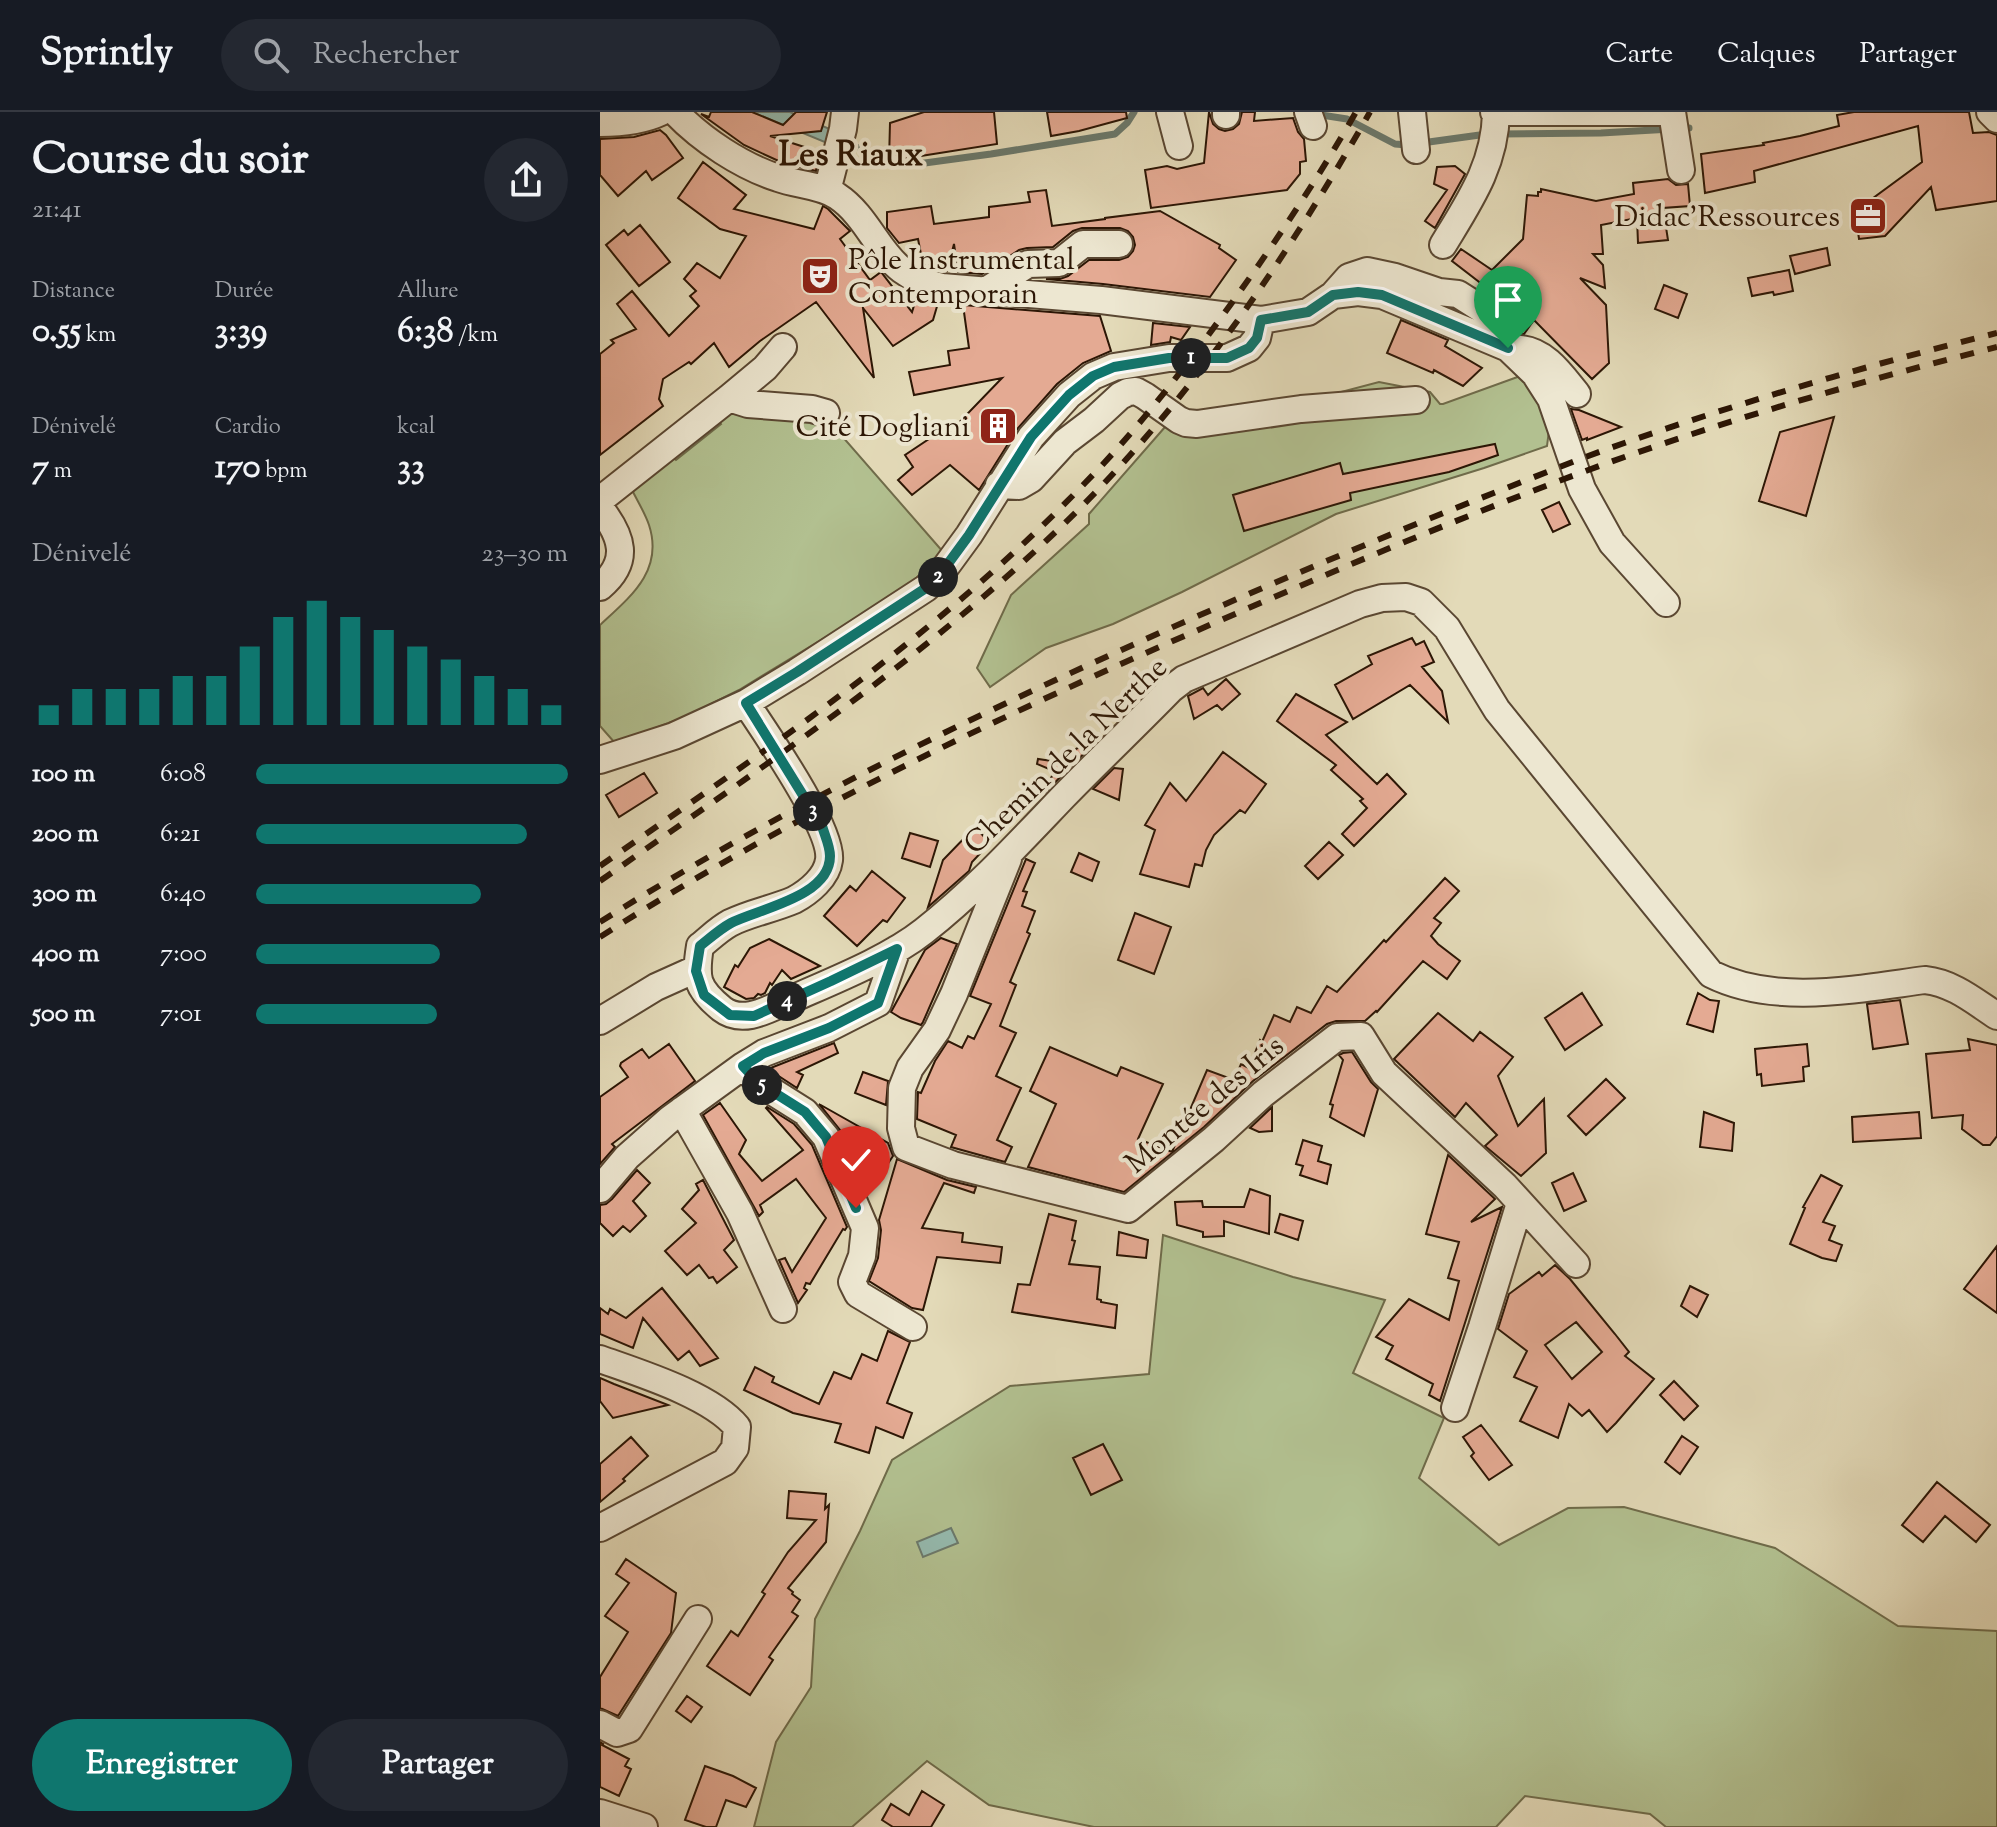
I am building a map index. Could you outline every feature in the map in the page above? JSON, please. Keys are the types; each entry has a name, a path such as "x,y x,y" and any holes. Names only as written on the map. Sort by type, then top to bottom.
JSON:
{"street":[{"path":"600,123 648,118 661,112"},
{"path":"675,112 738,161 778,178 838,196 902,270 942,287 1101,300 1261,320 1308,312 1333,295 1349,277 1367,271 1439,292 1458,294 1499,320"},
{"path":"1170,112 1179,146"},
{"path":"1990,112 1997,119"},
{"path":"1443,245 1479,185 1495,123 1671,120 1681,170"},
{"path":"827,191 842,130"},
{"path":"987,290 1028,264 1059,263 1083,244 1119,244"},
{"path":"1333,295 1358,292 1382,295 1508,348 1528,350 1553,364 1577,394"},
{"path":"600,760 674,736 746,703 926,588 939,576 969,535 1031,437 1069,395 1093,376 1114,367 1169,358 1227,358 1249,348 1257,338 1261,320"},
{"path":"600,500 765,368 783,347"},
{"path":"1508,348 1535,374 1551,399 1582,489 1612,543 1666,603"},
{"path":"999,485 1019,486 1031,479 1065,442 1128,392 1136,391 1179,420 1197,424 1301,409 1416,400"},
{"path":"729,398 757,405 826,413"},
{"path":"600,508 615,529 621,550 613,574 600,587"},
{"name":"Chemin de la Nerthe","path":"696,969 704,995 730,1015 754,1016 897,949 923,932 1011,852 1184,679 1360,604 1382,598 1406,597 1421,602 1447,628 1497,710 1711,974 1768,992 1845,990 1933,981 1953,988 1997,1016"},
{"path":"600,1021 656,987 696,969 700,946 729,924 795,899 822,878 829,865 830,856 822,826 746,703"},
{"name":"Montée des Iris","path":"1011,852 954,994 937,1030 910,1068 902,1088 901,1128 906,1147 953,1165 1128,1209 1214,1139 1263,1094 1337,1037 1361,1036 1384,1073 1520,1203 1576,1264"},
{"path":"600,1189 627,1157 682,1110 743,1066 764,1053 829,1028 878,1003 897,949"},
{"path":"743,1066 759,1083 805,1112 826,1137 865,1228 862,1256 852,1282 858,1294 913,1327"},
{"path":"682,1110 740,1213 783,1309"},
{"path":"1455,1408 1520,1203"},
{"path":"600,1359 645,1374 693,1396 728,1416 737,1427 735,1448 725,1462 600,1528"},
{"path":"600,1724 617,1733 629,1729 698,1619"},
{"path":"600,1813 644,1827"}],"green space":[{"path":"1523,375 1534,391 1549,430 1547,446 1336,514 1113,624 1046,648 990,687 977,668 1011,595 1089,524 1089,514 1179,411 1186,413 1307,401 1379,382 1430,392 1443,404"},
{"path":"730,408 812,417 835,428 944,553 903,590 739,690 685,717 615,743 600,726 600,625 633,593 652,556 649,525 632,490 721,424 716,417"},
{"path":"1163,1235 1293,1277 1385,1300 1353,1373 1444,1418 1419,1478 1499,1545 1568,1508 1624,1507 1775,1548 1898,1626 1997,1631 1997,1827 1666,1827 1650,1814 1525,1796 1496,1827 1094,1827 989,1805 927,1761 852,1827 754,1827 776,1742 811,1687 815,1619 892,1460 1010,1386 1149,1374"}],"water":[{"path":"752,112 790,112 832,130 827,143"},
{"path":"951,1528 958,1543 923,1557 917,1542"}],"building":[{"path":"711,112 752,112 783,125 796,112 827,112 821,131 770,136 820,152 816,171 783,163 744,145 701,114 709,117"},
{"path":"924,112 994,112 997,144 889,161 890,123"},
{"path":"1047,112 1126,112 1127,118 1051,136"},
{"path":"1209,112 1213,124 1225,131 1239,124 1242,112 1255,112 1254,121 1293,118 1304,139 1306,161 1300,162 1300,174 1287,190 1151,208 1145,170 1167,166 1177,169 1204,163"},
{"path":"1854,112 1969,112 1973,133 1997,135 1997,201 1936,210 1931,187 1885,236 1859,239 1854,203 1869,201 1922,162 1918,126 1754,171 1755,182 1705,193 1701,154 1764,145 1839,126 1837,115"},
{"path":"660,130 683,158 652,180 646,171 618,196 600,175 600,139 634,137"},
{"path":"703,162 746,195 734,209 814,229 823,206 828,209 850,231 840,239 870,280 881,272 912,312 917,296 938,303 933,320 893,346 863,308 874,378 816,302 729,367 714,343 691,364 689,362 663,379 659,399 663,406 600,455 600,354 614,343 611,340 636,329 617,304 632,291 669,336 699,306 690,296 696,291 684,279 697,263 720,278 746,236 720,229 678,198"},
{"path":"1455,166 1465,174 1435,228 1425,221 1447,190 1434,184 1437,167"},
{"path":"1668,179 1676,185 1688,184 1690,206 1663,208 1668,240 1638,243 1637,218 1601,225 1603,254 1593,254 1603,265 1605,288 1580,278 1606,305 1609,363 1592,379 1534,320 1524,334 1510,331 1515,321 1514,313 1480,289 1483,285 1452,261 1461,249 1492,270 1523,239 1527,195 1538,196 1541,189 1596,201 1634,194 1633,183"},
{"path":"1046,190 1052,226 1160,211 1220,245 1219,248 1236,260 1210,297 1046,279 1068,276 1089,260 1128,257 1135,245 1133,237 1120,228 1082,228 1073,231 1053,247 1019,250 982,274 958,272 954,244 947,271 923,264 918,239 899,243 887,228 887,212 931,206 934,224 989,217 989,207 1030,202 1028,192"},
{"path":"640,225 670,262 639,286 606,245 624,230 628,235"},
{"path":"1827,248 1830,265 1795,274 1790,256"},
{"path":"1789,270 1793,291 1752,296 1748,278"},
{"path":"1664,285 1687,294 1678,318 1655,309"},
{"path":"963,305 1100,316 1111,351 1083,363 1057,384 1018,428 979,490 950,465 912,495 898,480 913,467 905,455 944,429 949,433 1002,378 914,395 909,372 950,365 948,351 969,348"},
{"path":"1401,320 1448,340 1445,346 1482,368 1463,386 1434,370 1433,373 1387,353"},
{"path":"1153,323 1190,327 1181,340 1171,337 1170,342 1151,345"},
{"path":"1571,409 1579,410 1621,427 1582,440"},
{"path":"1834,417 1806,516 1759,501 1780,432"},
{"path":"1495,444 1498,455 1449,472 1350,493 1351,500 1244,531 1233,495 1340,463 1343,474"},
{"path":"1559,502 1570,524 1553,532 1542,510"},
{"path":"1412,638 1416,645 1424,641 1434,662 1422,667 1442,691 1448,722 1410,685 1353,719 1335,685 1372,664 1368,656"},
{"path":"1226,679 1240,694 1222,710 1217,705 1194,719 1188,696 1203,688 1208,695"},
{"path":"1296,694 1347,722 1326,735 1377,784 1387,774 1406,794 1354,846 1342,834 1367,808 1360,801 1363,799 1331,770 1336,765 1277,721"},
{"path":"1101,737 1045,793 1054,771 1037,764 1038,759 1058,762 1061,756"},
{"path":"1223,752 1266,784 1245,813 1240,810 1214,835 1202,866 1195,864 1189,887 1140,874 1155,830 1145,825 1170,783 1186,801"},
{"path":"1114,768 1123,769 1119,800 1093,789"},
{"path":"644,773 657,793 619,817 606,795"},
{"path":"975,827 990,843 972,862 969,871 928,907 943,860"},
{"path":"910,833 938,841 930,867 902,858"},
{"path":"1329,842 1343,855 1318,879 1305,866"},
{"path":"1079,853 1099,862 1092,881 1071,872"},
{"path":"1026,859 1035,863 1023,891 1027,892 1022,906 1035,911 1027,932 1030,934 1010,982 1016,985 1000,1026 1016,1033 996,1076 1021,1088 997,1140 1012,1147 1005,1162 951,1147 956,1135 917,1119 918,1092 921,1093 948,1041 962,1048 968,1036 974,1039 991,1004 970,996"},
{"path":"872,871 905,898 887,922 883,920 857,946 824,916 850,886 856,891"},
{"path":"1445,878 1459,891 1434,918 1441,923 1431,936 1460,961 1447,979 1423,961 1365,1021 1327,1024 1253,1081 1204,1127 1124,1192 1028,1167 1056,1104 1030,1091 1050,1047 1117,1076 1121,1067 1163,1084 1138,1139 1172,1152 1207,1070 1234,1080 1241,1064 1249,1068 1274,1015 1290,1022 1297,1007 1311,1013 1327,986 1337,992"},
{"path":"1135,913 1171,927 1154,974 1118,960"},
{"path":"941,938 957,944 923,1022 921,1025 901,1018 891,1012 925,950"},
{"path":"769,939 820,966 791,979 782,970 765,993 754,998 746,999 724,987 735,965 738,967 750,948"},
{"path":"1582,993 1602,1025 1565,1050 1545,1018"},
{"path":"1698,993 1719,1001 1713,1032 1687,1024"},
{"path":"1900,1000 1908,1044 1873,1049 1867,1004"},
{"path":"1438,1013 1473,1041 1480,1032 1513,1057 1498,1076 1518,1126 1544,1099 1546,1153 1521,1176 1485,1146 1497,1135 1466,1103 1455,1117 1394,1059"},
{"path":"1968,1039 1997,1045 1997,1136 1990,1145 1983,1145 1962,1129 1963,1115 1932,1118 1926,1054 1970,1050"},
{"path":"834,1043 838,1053 797,1072 803,1075 797,1088 768,1069"},
{"path":"669,1044 695,1081 612,1144 615,1147 600,1164 600,1097 628,1077 621,1063 642,1049 649,1058"},
{"path":"1807,1044 1809,1066 1803,1067 1804,1081 1762,1086 1761,1074 1757,1075 1755,1049"},
{"path":"1352,1052 1378,1089 1364,1136 1330,1117 1333,1105 1330,1104 1343,1060 1339,1055"},
{"path":"863,1072 888,1081 886,1105 855,1093"},
{"path":"1606,1079 1625,1098 1586,1135 1568,1116"},
{"path":"720,1103 746,1140 739,1154 762,1181 803,1150 766,1108 794,1124 812,1145 847,1227 810,1284 806,1283 804,1288 807,1290 798,1303 779,1260 785,1258 792,1272 826,1218 796,1179 760,1205 763,1212 759,1216 703,1115"},
{"path":"819,1104 888,1143 893,1156 868,1194 840,1130"},
{"path":"1272,1107 1272,1131 1259,1132 1250,1128"},
{"path":"1704,1112 1734,1123 1732,1151 1700,1147"},
{"path":"1919,1112 1921,1138 1853,1142 1852,1117"},
{"path":"1303,1140 1322,1146 1318,1161 1331,1165 1327,1184 1300,1175 1303,1166 1296,1164"},
{"path":"1448,1155 1495,1199 1471,1222 1502,1207 1440,1401 1429,1395 1433,1384 1386,1359 1393,1346 1376,1337 1409,1299 1449,1320 1459,1281 1448,1278 1459,1242 1426,1234"},
{"path":"897,1159 947,1180 976,1187 974,1193 944,1183 922,1228 963,1233 962,1242 1002,1247 1000,1263 937,1257 923,1310 912,1308 869,1281 878,1258 879,1220"},
{"path":"637,1170 650,1183 633,1201 646,1216 630,1232 623,1226 613,1236 600,1223 600,1205 612,1199"},
{"path":"1573,1173 1586,1201 1564,1211 1552,1183"},
{"path":"1821,1175 1842,1186 1823,1222 1835,1226 1829,1240 1842,1245 1836,1261 1790,1244 1803,1207"},
{"path":"703,1180 734,1240 724,1250 737,1267 717,1283 699,1265 687,1275 665,1251 696,1223 682,1209 699,1190 696,1184"},
{"path":"1250,1189 1270,1196 1269,1234 1224,1221 1224,1236 1203,1237 1203,1232 1177,1225 1175,1202 1202,1201 1203,1207 1244,1207"},
{"path":"1049,1214 1076,1221 1069,1264 1100,1267 1097,1299 1117,1305 1115,1328 1012,1312 1018,1284 1030,1285"},
{"path":"1280,1214 1303,1221 1298,1240 1275,1232"},
{"path":"1119,1232 1148,1240 1146,1258 1117,1255"},
{"path":"1997,1246 1997,1313 1964,1289"},
{"path":"1555,1265 1629,1352 1625,1356 1654,1379 1607,1432 1589,1410 1582,1416 1569,1404 1558,1438 1520,1421 1537,1387 1514,1377 1527,1351 1498,1329 1509,1294 1539,1272 1542,1276","holes":["1576,1322 1602,1352 1572,1379 1545,1345"]},
{"path":"1690,1286 1708,1295 1697,1317 1681,1306"},
{"path":"662,1288 718,1358 700,1366 689,1351 678,1360 643,1318 633,1348 600,1334 600,1308 608,1314 610,1309 626,1318"},
{"path":"888,1331 910,1342 887,1403 912,1413 903,1438 876,1427 869,1453 835,1442 841,1424 793,1413 744,1390 755,1367 774,1377 772,1382 819,1404 834,1372 851,1379 862,1354 877,1361"},
{"path":"600,1378 668,1405 613,1418 600,1401"},
{"path":"1674,1381 1698,1406 1684,1420 1660,1395"},
{"path":"1481,1425 1512,1465 1489,1480 1471,1456 1474,1453 1463,1437"},
{"path":"1682,1436 1698,1447 1680,1474 1665,1462"},
{"path":"631,1437 648,1456 600,1502 600,1464"},
{"path":"1103,1444 1122,1480 1091,1495 1073,1458"},
{"path":"1937,1482 1990,1525 1976,1542 1945,1516 1923,1542 1902,1525"},
{"path":"789,1491 826,1494 825,1509 829,1505 826,1542 788,1588 800,1600 792,1612 798,1616 769,1657 773,1660 750,1695 707,1666 731,1631 738,1636 788,1552 816,1520 787,1518"},
{"path":"626,1559 676,1593 671,1633 618,1716 600,1708 600,1677 628,1632 605,1616 629,1583 616,1574"},
{"path":"687,1696 702,1707 691,1722 676,1711"},
{"path":"600,1742 629,1759 625,1766 631,1769 619,1796 600,1787"},
{"path":"705,1766 756,1788 746,1807 726,1800 716,1827 685,1820"},
{"path":"922,1791 944,1805 931,1827 893,1827 882,1820 891,1804 909,1815"}],"waterway":[{"path":"846,142 889,163 910,165 1115,134 1134,112"},
{"path":"1315,114 1347,119 1395,144 1487,134"},
{"path":"1500,134 1689,128"}],"railway":[{"path":"600,866 852,686 972,590 1030,538 1122,443 1190,359 1292,215 1356,112"},
{"path":"600,881 773,760 941,633 1047,540 1095,493 1184,392 1225,338 1301,227 1370,112"},
{"path":"600,922 743,837 890,760 1115,653 1299,573 1630,441 1812,383 1997,333"},
{"path":"600,937 746,850 896,770 1127,661 1363,559 1630,455 1812,397 1997,347"}],"place":[{"name":"Didac'Ressources","path":"1868,216"},
{"name":"Pôle Instrumental Contemporain","path":"820,276"},
{"name":"Cité Dogliani","path":"998,426"}],"district":[{"name":"Les Riaux","path":"851,153"}],"route":[{"path":"856,1208 826,1137 805,1112 759,1083 743,1066 764,1053 829,1028 878,1003 897,949 754,1016 730,1015 704,995 696,971 700,946 729,924 795,899 822,878 829,865 830,856 822,826 746,703 926,588 939,576 1031,437 1069,395 1093,376 1114,367 1169,358 1227,358 1249,348 1257,338 1261,320 1308,312 1333,295 1358,292 1382,295 1508,348"}]}
